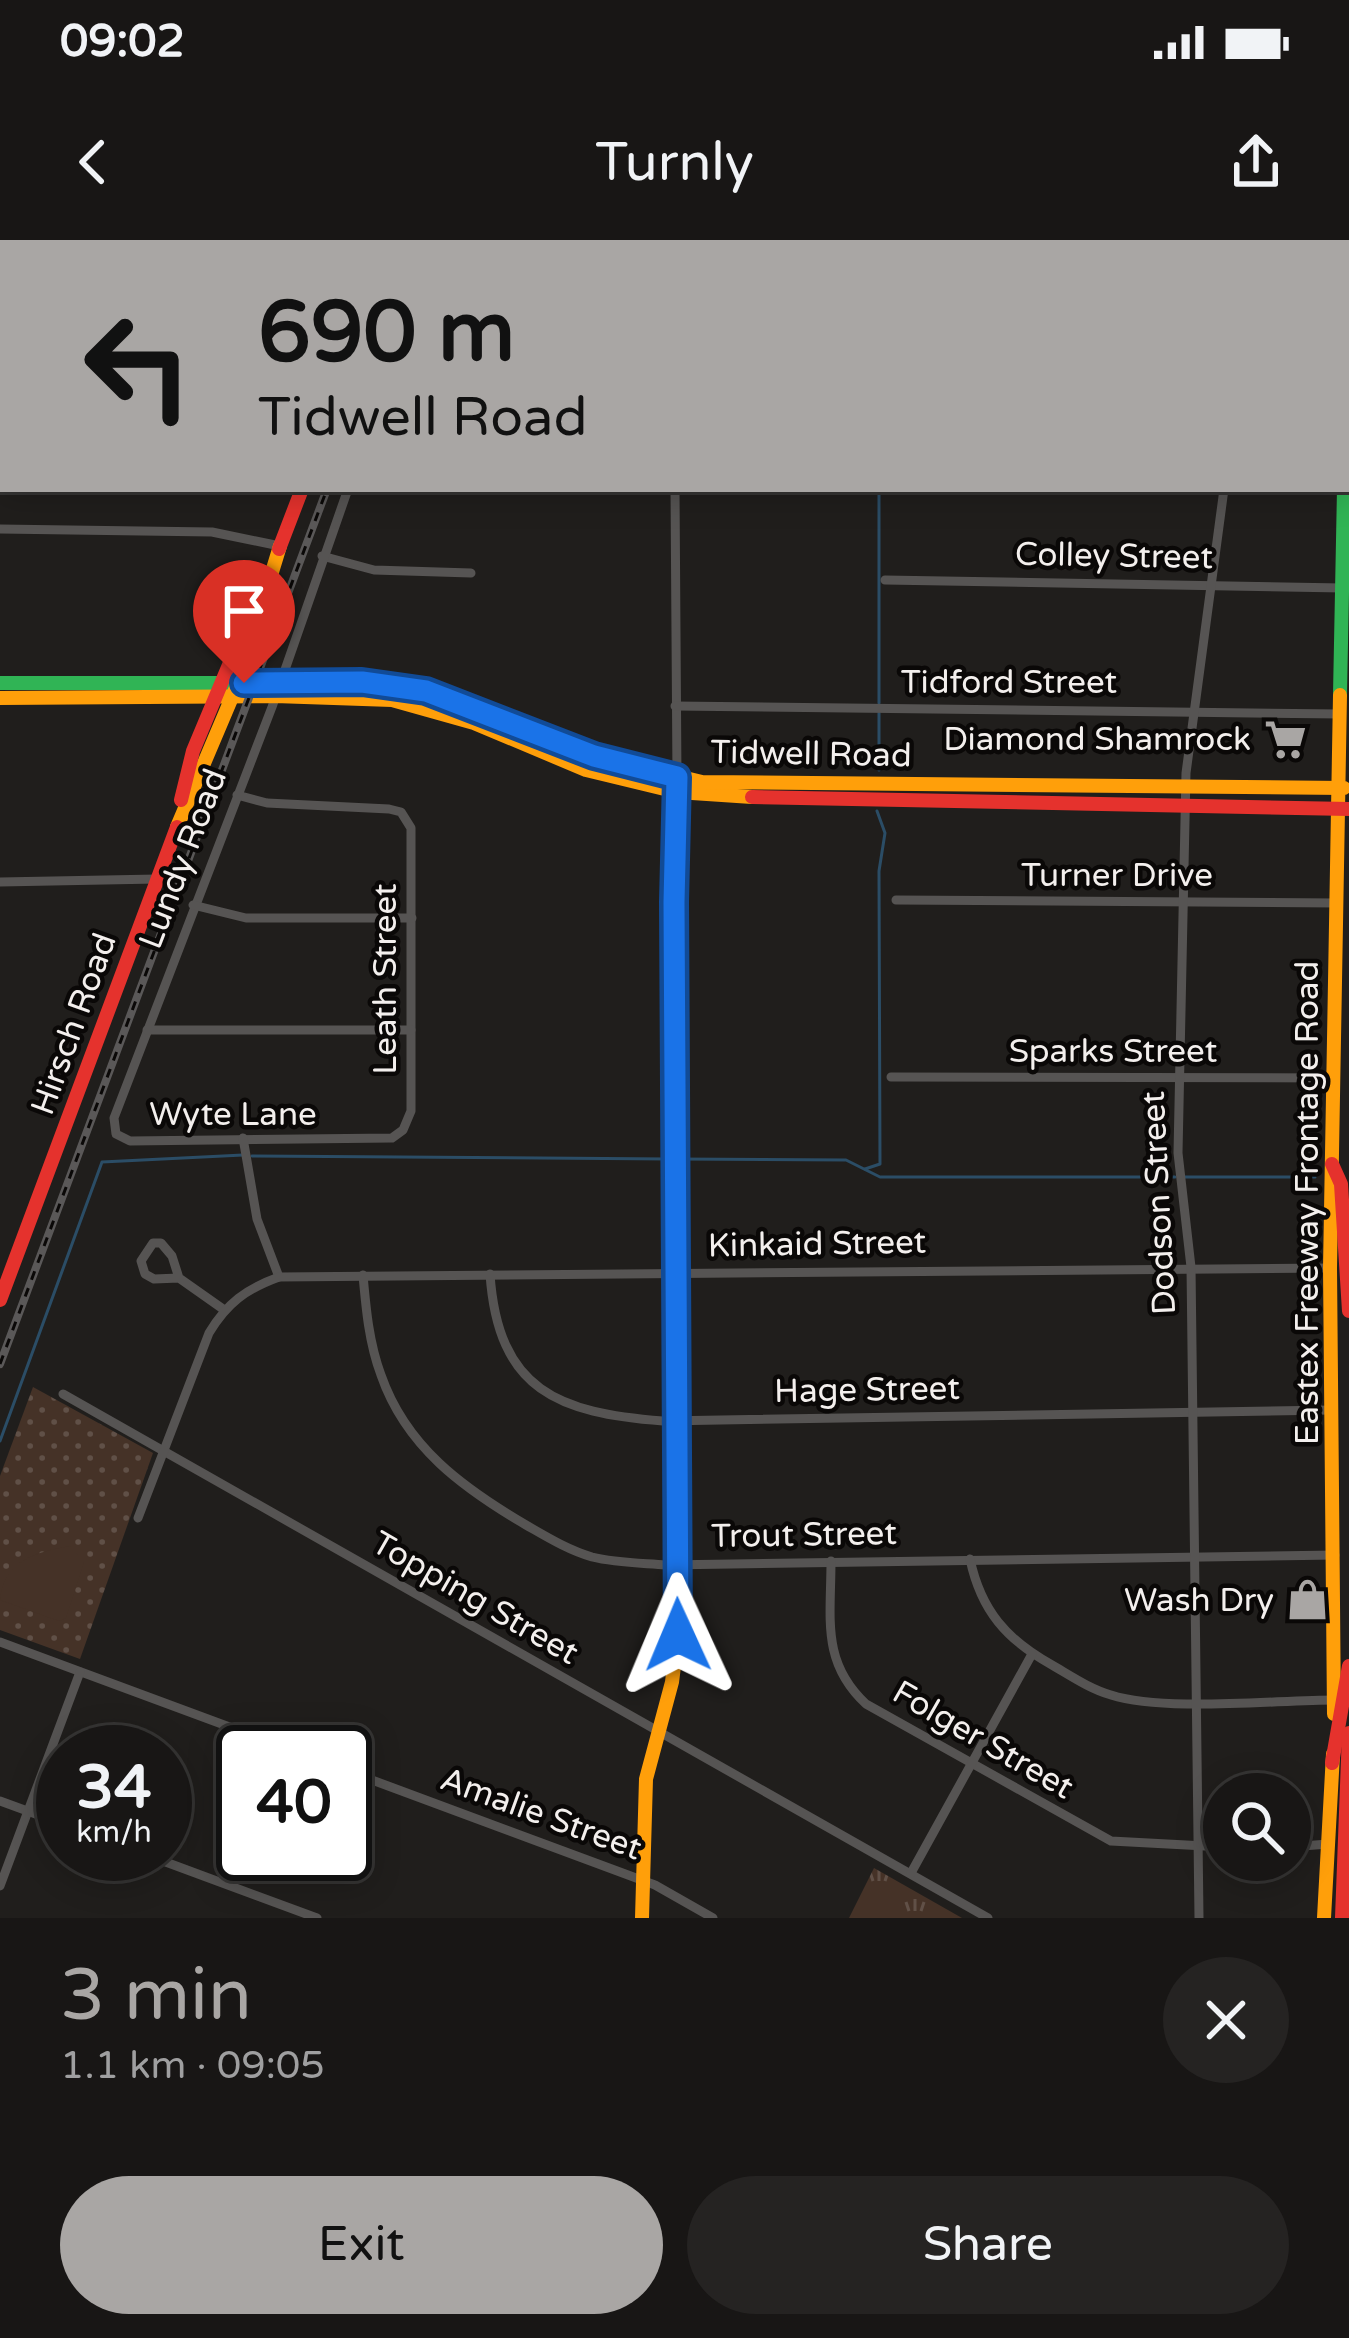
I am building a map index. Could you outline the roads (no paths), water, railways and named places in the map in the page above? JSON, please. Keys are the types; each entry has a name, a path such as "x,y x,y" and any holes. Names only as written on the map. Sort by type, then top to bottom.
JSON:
{"main road":[{"name":"Hirsch Road","path":"173,835 193,752 301,492"},
{"name":"Eastex Freeway Frontage Road","path":"1324,1918 1335,1700 1330,1268 1337,903 1344,841 1344,492"},
{"name":"Hirsch Road","path":"0,1300 173,835 235,690 280,546"},
{"name":"Tidwell Road","path":"0,683 71,690 278,689 459,701 542,743 677,785 724,783 1055,805 1344,808"},
{"name":"Tidwell Road","path":"0,698 71,690"},
{"name":"Tidwell Road","path":"814,791 1055,783 1344,788"},
{"path":"1055,783 1055,805"},
{"path":"642,1918 646,1779 675,1664 677,785"},
{"path":"1332,1164 1341,1184 1349,1311"},
{"path":"1332,1763 1349,1666"},
{"path":"1342,1918 1349,1733"}],"street":[{"name":"Lundy Road","path":"116,1112 278,689 347,492"},
{"path":"675,492 677,785"},
{"name":"Dodson Street","path":"1199,1918 1191,1267 1178,1160 1186,787 1224,492"},
{"path":"0,530 212,532 280,546"},
{"path":"322,556 374,570 471,573"},
{"name":"Colley Street","path":"885,580 1343,588"},
{"name":"Tidford Street","path":"675,706 1341,714"},
{"name":"Leath Street","path":"237,795 266,803 388,808 401,812 411,828 409,1121 392,1138 375,1141"},
{"path":"0,882 157,880"},
{"name":"Turner Drive","path":"896,900 1337,903"},
{"path":"193,905 246,918 412,918"},
{"path":"146,1030 411,1030"},
{"name":"Sparks Street","path":"891,1077 1334,1078"},
{"name":"Wyte Lane","path":"116,1112 116,1134 130,1141 375,1141"},
{"path":"244,1143 257,1219 279,1276"},
{"path":"139,1518 201,1349 223,1309 179,1278 169,1250 159,1242 153,1244 142,1257 143,1271 154,1279 179,1278"},
{"name":"Kinkaid Street","path":"223,1309 245,1291 279,1276 1330,1268"},
{"name":"Hage Street","path":"490,1274 501,1337 520,1368 548,1394 598,1415 676,1420 1331,1410"},
{"name":"Trout Street","path":"363,1275 370,1336 381,1377 399,1414 439,1466 479,1498 563,1546 599,1559 677,1564 1335,1555"},
{"name":"Topping Street","path":"63,1394 988,1918"},
{"path":"970,1559 986,1607 1005,1633 1032,1654 1112,1696 1335,1700"},
{"name":"Folger Street","path":"831,1561 831,1642 836,1666 848,1687 889,1719 1111,1841 1203,1847"},
{"path":"0,1642 224,1725"},
{"path":"910,1873 1032,1654"},
{"path":"0,1886 80,1672"},
{"name":"Amalie Street","path":"372,1780 642,1880 713,1918"},
{"path":"0,1801 36,1814"},
{"path":"1311,1845 1328,1844"},
{"path":"192,1872 317,1918"}],"waterway":[{"path":"879,492 879,703"},
{"path":"879,713 879,770"},
{"path":"865,1169 880,1164 879,871 885,833 877,811"},
{"path":"0,1441 102,1162 243,1155"},
{"path":"252,1156 669,1159"},
{"path":"678,1159 846,1160 880,1177 1175,1177"},
{"path":"1184,1177 1315,1177"}],"railway":[{"path":"0,1364 326,492"}],"place":[{"name":"Diamond Shamrock","path":"1285,739"},
{"name":"Wash Dry","path":"1308,1600"}]}
